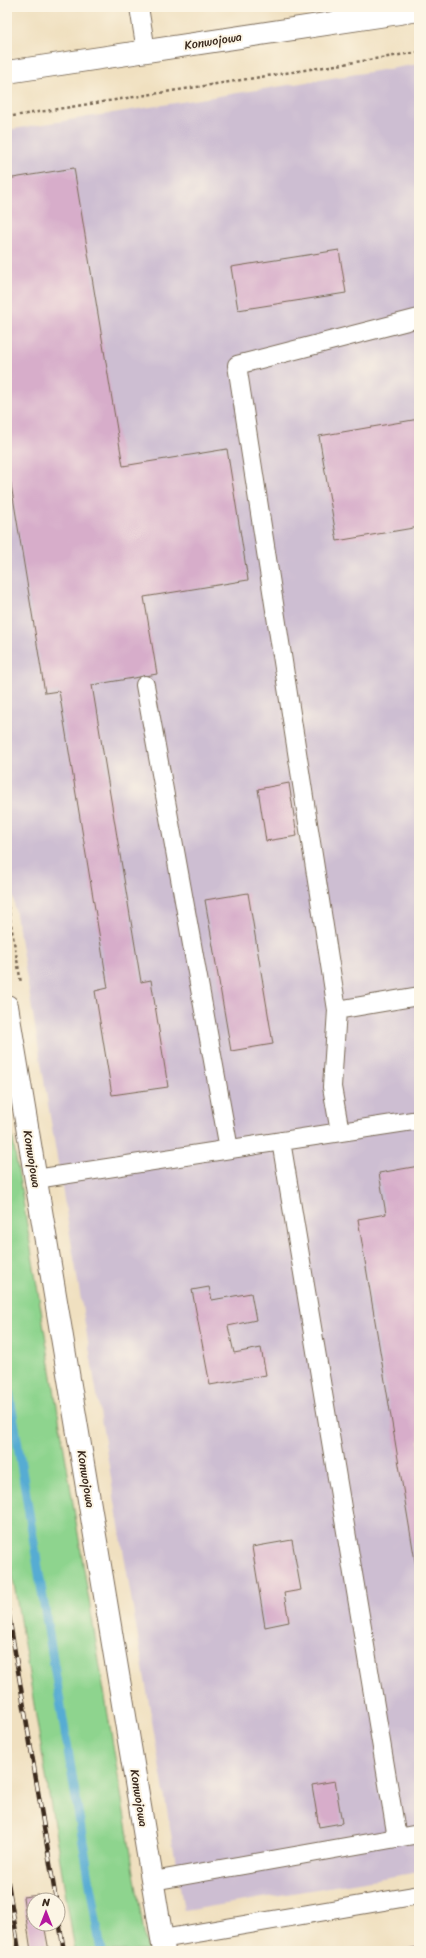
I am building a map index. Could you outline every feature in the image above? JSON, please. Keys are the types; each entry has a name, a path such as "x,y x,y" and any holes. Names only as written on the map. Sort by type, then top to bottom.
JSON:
{"street":[{"name":"Konwojowa","path":"7,72 419,10"},
{"name":"Konwojowa","path":"7,1006 163,1945"}],"lane":[{"path":"139,7 146,51"},
{"path":"340,1132 332,1086 337,1010 238,365 419,318"},
{"path":"145,685 229,1149"},
{"path":"337,1010 419,996"},
{"path":"36,1180 419,1120"},
{"path":"281,1141 397,1838"},
{"path":"153,1881 419,1834"},
{"path":"163,1945 419,1895"}],"path":[{"path":"7,117 419,52"}],"shaded area":[{"path":"419,64 419,1872 184,1911 7,861 7,130"}],"green space":[{"path":"7,1104 147,1951 75,1951 7,1542"}],"building":[{"path":"74,168 123,466 227,449 248,580 144,597 157,674 92,685 141,982 151,980 168,1087 112,1095 95,991 108,988 59,691 45,693 7,460 7,179"},
{"path":"339,250 346,293 238,310 231,267"},
{"path":"419,419 419,527 337,541 319,436"},
{"path":"289,783 297,836 266,841 258,789"},
{"path":"248,893 273,1044 231,1051 205,900"},
{"path":"419,1166 418,1579 358,1219 386,1214 379,1173"},
{"path":"209,1287 212,1300 251,1293 256,1320 228,1326 234,1353 261,1348 266,1375 210,1385 192,1290"},
{"path":"292,1540 301,1590 284,1593 289,1622 265,1627 252,1547"},
{"path":"335,1781 342,1823 319,1827 312,1785"},
{"path":"23,1897 26,1897 26,1917"},
{"path":"28,1932 45,1932 49,1951 31,1951"},
{"path":"419,1947 419,1951 399,1951 399,1950"}],"waterway":[{"path":"7,1379 101,1951"}],"railway":[{"path":"7,1604 55,1892"},
{"path":"7,1876 19,1951"},
{"path":"61,1932 64,1951"}]}
